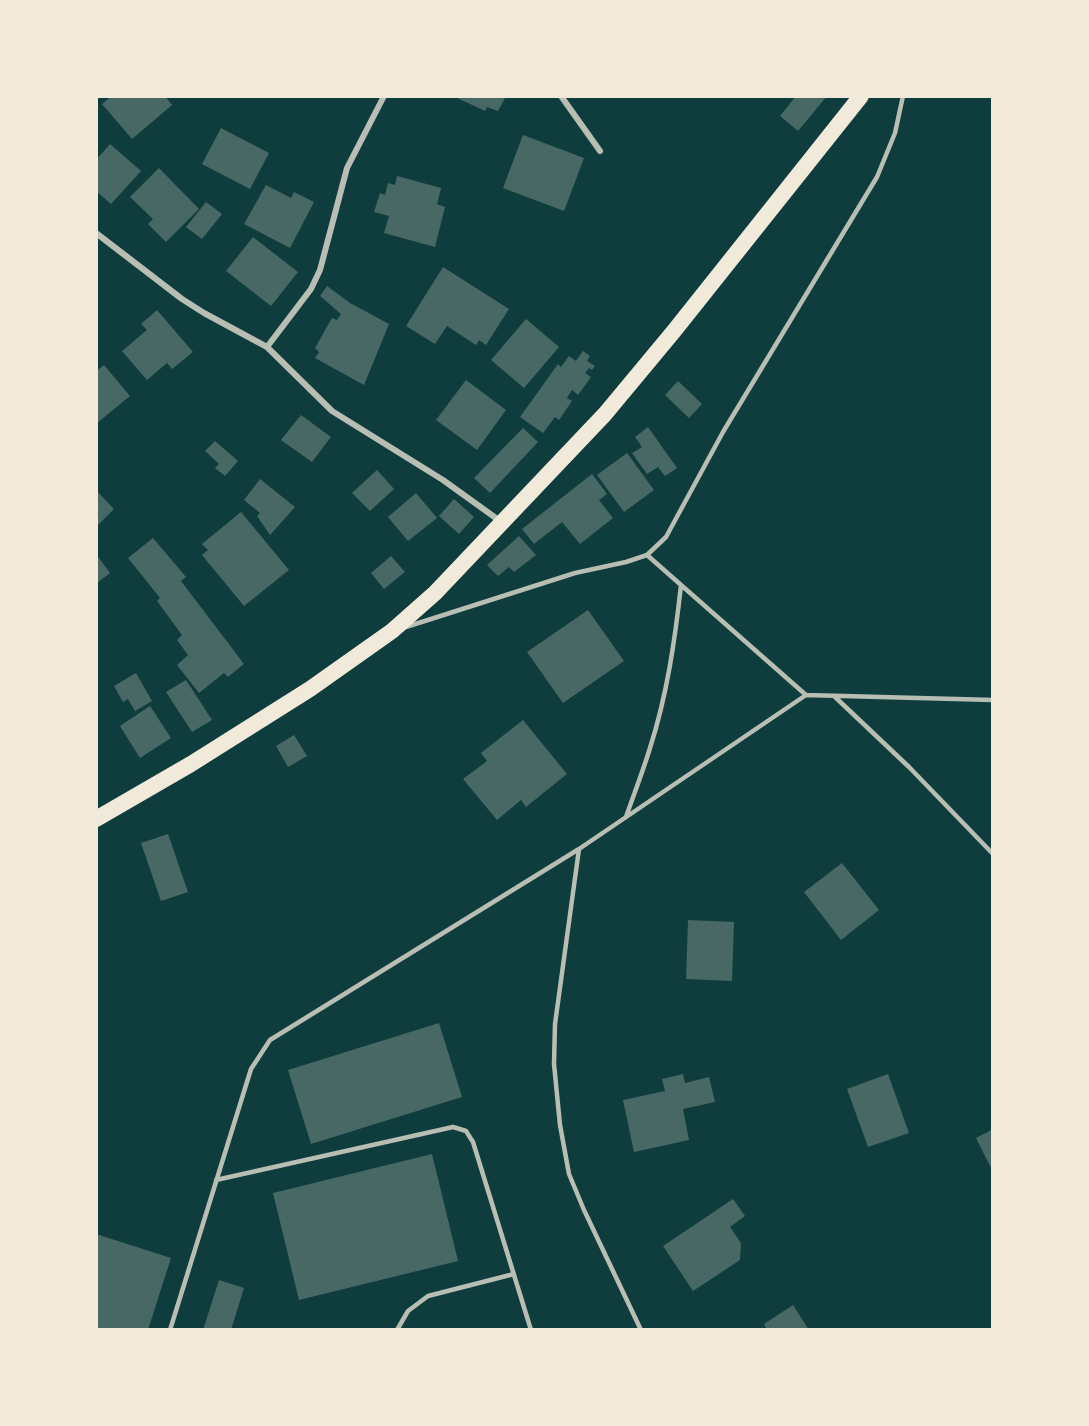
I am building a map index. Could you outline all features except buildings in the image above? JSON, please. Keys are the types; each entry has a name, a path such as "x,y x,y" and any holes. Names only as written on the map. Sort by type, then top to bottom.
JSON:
{"highway":[{"path":"96,819 191,764 310,689 392,632 435,593 605,414 861,96"}],"street":[{"path":"267,347 311,289 320,270 347,168 384,96"},
{"path":"561,96 600,151"},
{"path":"96,233 182,299 267,347 332,411 443,480 503,523"}],"lane":[{"path":"392,632 575,573 647,555 666,537 723,432 877,177 895,133 903,96"},
{"path":"647,555 806,695"},
{"path":"626,817 651,747 662,702 674,647 681,585"},
{"path":"170,1330 251,1069 270,1040 579,849 806,695 993,700"},
{"path":"834,696 909,767 993,854"},
{"path":"579,849 555,1024 554,1064 560,1125 569,1174 641,1330"},
{"path":"216,1180 453,1127 466,1131 473,1142 531,1330"},
{"path":"397,1330 408,1311 428,1296 514,1274"}]}
